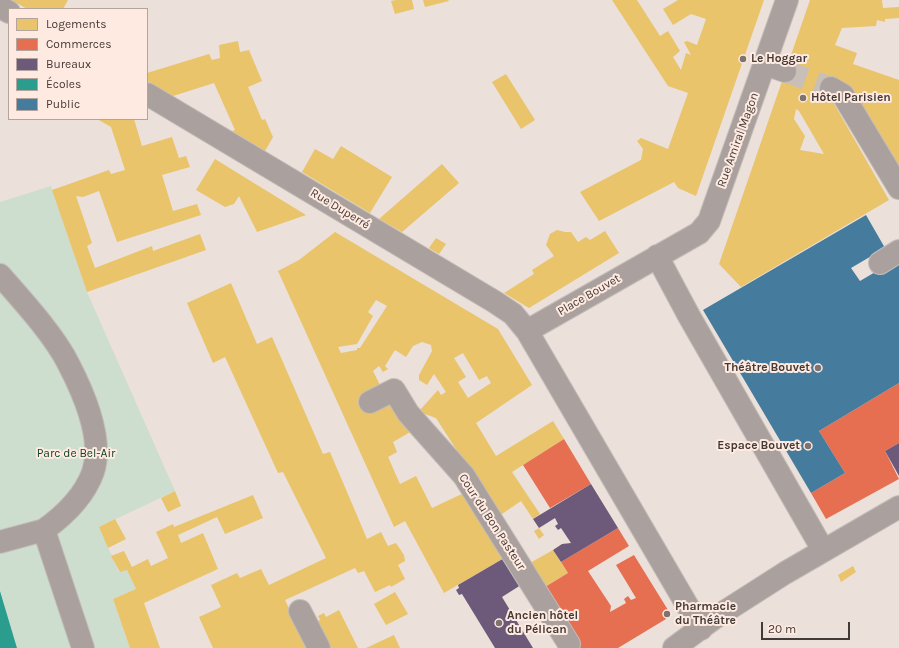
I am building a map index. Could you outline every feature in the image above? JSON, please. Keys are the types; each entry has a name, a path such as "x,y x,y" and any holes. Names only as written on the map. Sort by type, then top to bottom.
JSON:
{"street":[{"name":"Rue Amiral Magon","path":"657,256 699,233 709,221 788,0"},
{"path":"765,64 785,71"},
{"path":"831,88 843,96 899,188"},
{"name":"Rue Duperré","path":"148,95 495,302 513,314 527,330"},
{"path":"880,263 899,251"},
{"path":"657,256 689,316 823,550"},
{"name":"Place Bouvet","path":"527,330 657,256"},
{"path":"0,276 42,325 69,364 88,409 97,441 93,472 82,494 61,518 44,530 0,542"},
{"path":"527,330 701,629"},
{"name":"Cour du Bon Pasteur","path":"370,402 394,390 408,413 464,476 569,644"},
{"path":"674,648 785,573 823,550 898,511"},
{"path":"44,530 83,648"},
{"path":"300,611 319,648"}],"green space":[{"name":"Parc de Bel-Air","path":"51,186 87,292 175,491 99,527 119,572 127,570 136,589 113,599 130,648 17,648 0,590 0,202"}],"building: Logements":[{"path":"12,0 68,0 64,8 25,8"},
{"path":"412,0 414,9 395,14 391,1"},
{"path":"423,0 448,0 449,1 425,7"},
{"path":"612,0 637,0 660,36 668,31 680,51 673,57 681,70 686,53 691,55 684,42 687,41 697,45 706,19 691,14 673,25 663,9 678,0 764,0 696,196 678,188 674,182 599,221 580,192 641,160 643,149 637,141 641,138 668,149 688,93 668,86"},
{"path":"810,0 882,0 883,8 899,7 899,18 885,19 885,22 877,20 876,26 842,28 835,45 857,53 853,64 899,80 899,168 853,89 832,82 829,95 889,200 741,287 719,264","holes":["796,109 799,111 824,154 800,150 805,136 794,119"]},
{"path":"238,41 240,52 249,50 262,81 248,87 262,120 265,119 273,137 265,151 232,131 235,130 214,83 173,96 148,82 148,73 209,54 212,60 220,58 219,45"},
{"path":"506,74 535,120 521,129 492,82"},
{"path":"99,120 134,120 142,146 172,137 179,158 186,156 190,167 162,175 173,211 197,204 201,215 117,242 99,191 83,197 76,196 92,243 87,246 95,268 152,246 153,251 200,234 206,250 87,292 52,190 109,170 111,174 125,170 111,127"},
{"path":"341,146 392,177 370,213 302,172 315,149 333,159"},
{"path":"215,159 306,215 257,232 239,196 234,204 225,207 196,190"},
{"path":"442,164 459,183 402,232 379,219"},
{"path":"557,230 571,232 578,242 586,237 590,240 605,231 619,253 529,308 504,293 534,274 532,270 554,256 546,245 550,234"},
{"path":"335,232 498,329 532,385 476,423 496,456 553,421 564,439 512,472 540,514 533,519 521,501 499,516 436,418 422,413 420,410 438,390 441,395 446,392 434,374 427,385 419,380 419,375 432,351 431,345 422,342 413,346 406,357 395,350 385,366 388,369 383,372 379,366 373,371 388,401 412,431 393,442 397,452 388,457 400,484 416,476 432,508 464,493 506,557 444,593 405,521 394,527 278,271 299,260","holes":["376,300 387,306 360,348 341,353 338,347 357,344 373,316 368,312","463,353 479,380 487,376 491,383 468,398 458,382 466,377 454,358"]},
{"path":"436,238 446,244 439,254 429,248"},
{"path":"231,283 257,344 272,337 323,454 330,452 367,539 381,532 388,546 396,543 404,555 405,561 398,565 405,579 391,587 390,585 375,592 364,571 358,573 355,568 285,600 308,648 213,648 199,617 221,607 211,585 237,573 240,578 261,569 269,585 326,558 283,472 278,473 225,357 213,363 187,303"},
{"path":"175,491 181,506 168,512 161,498"},
{"path":"253,495 263,518 225,534 217,517 178,535 181,543 203,533 218,569 144,603 160,648 130,648 113,599 136,589 127,570 120,572 111,556 124,551 132,567 148,559 151,566 168,558 156,532 173,524 174,527"},
{"path":"115,519 126,539 108,548 99,527"},
{"path":"539,528 544,535 539,539 534,531"},
{"path":"553,550 568,573 545,587 530,563"},
{"path":"853,566 856,572 841,582 838,575"},
{"path":"395,592 408,614 386,625 374,604"},
{"path":"339,610 358,648 327,648 315,622 320,620 318,616 324,613 326,617"},
{"path":"394,635 400,648 366,648"}],"building: Commerces":[{"path":"899,383 899,443 885,451 899,479 826,519 811,493 845,473 819,431"},
{"path":"564,439 591,484 550,508 523,465"},
{"path":"618,528 629,546 588,571 611,606 610,612 626,603 624,599 628,596 631,600 636,598 616,565 634,555 668,610 666,619 618,648 566,648 545,587 568,573 561,562"}],"building: Bureaux":[{"path":"899,443 899,476 885,451"},
{"path":"591,484 618,528 561,562 553,550 562,544 571,543 561,528 558,530 555,526 558,524 555,518 539,528 533,519"},
{"name":"Ancien hôtel du Pélican","path":"506,557 524,583 502,597 533,648 495,648 462,594 459,595 456,590 459,588 458,585"}],"building: Écoles":[{"path":"0,591 17,648 0,648"}],"building: Public":[{"name":"Théâtre Bouvet","path":"866,215 885,248 851,268 860,281 899,258 899,383 819,431 845,473 811,493 703,310"}],"tunnel":[{"path":"785,71 831,88"}],"place":[{"name":"Le Hoggar","path":"743,59"},
{"name":"Hôtel Parisien","path":"803,98"},
{"name":"Théâtre Bouvet","path":"818,368"},
{"name":"Espace Bouvet","path":"808,446"},
{"name":"Pharmacie du Théâtre","path":"667,614"},
{"name":"Ancien hôtel du Pélican","path":"499,623"}]}
